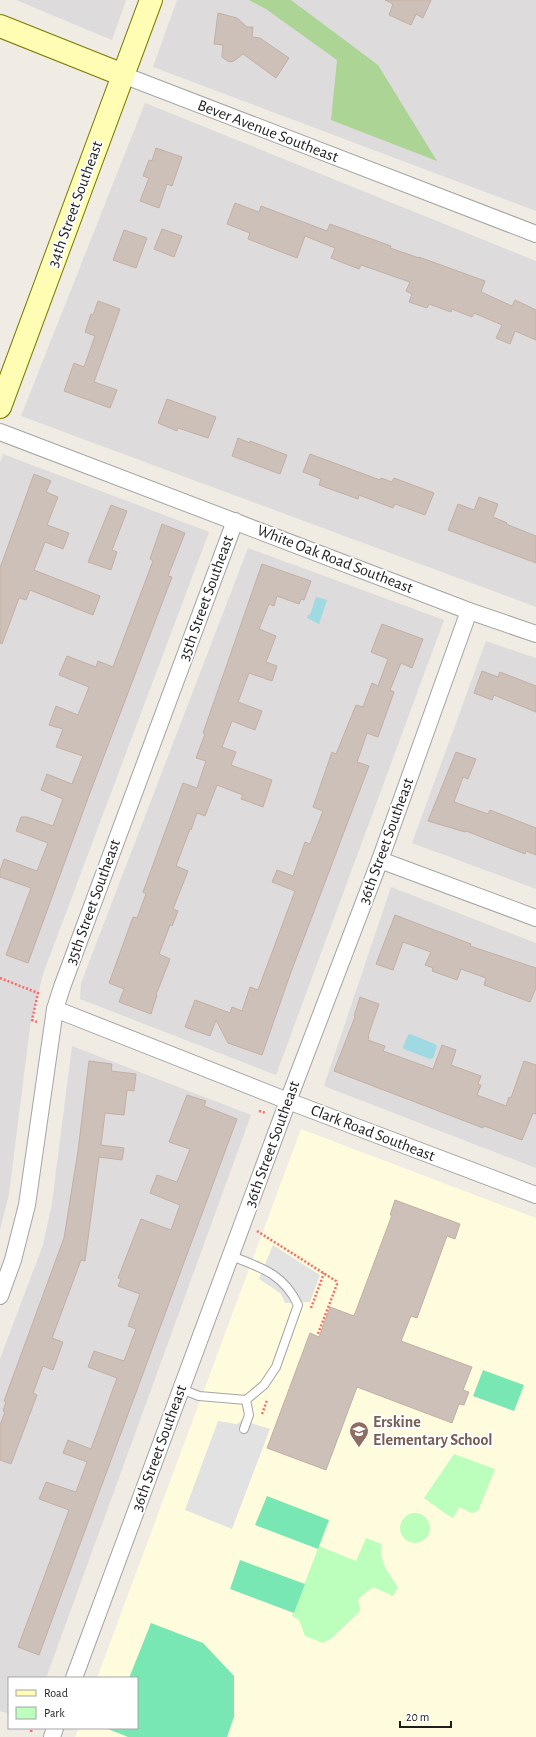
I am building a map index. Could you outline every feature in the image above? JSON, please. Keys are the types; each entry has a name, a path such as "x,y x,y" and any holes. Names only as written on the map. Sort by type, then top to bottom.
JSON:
{"street":[{"name":"34th Street Southeast","path":"0,407 151,0"},
{"name":"Bever Avenue Southeast","path":"0,26 536,234"},
{"name":"White Oak Road Southeast","path":"0,432 536,634"},
{"name":"35th Street Southeast","path":"0,1296 13,1260 27,1205 55,1009 235,521"},
{"name":"36th Street Southeast","path":"74,1677 288,1101 380,860 470,610"},
{"path":"380,860 536,918"},
{"name":"Clark Road Southeast","path":"55,1009 288,1101 536,1195"}],"lane":[{"path":"181,1390 199,1396 246,1400 264,1385 276,1367 298,1305 292,1291 280,1278 231,1256"},
{"path":"244,1429 249,1415 246,1400"}],"path":[{"path":"0,978 38,994 32,1020 39,1022"},
{"path":"259,1111 266,1113"},
{"path":"255,1230 336,1281 337,1284 318,1334"}],"shaded area":[{"path":"16,0 126,0 112,40"},
{"path":"177,0 536,0 536,211 153,67"},
{"path":"145,103 536,261 536,607 21,416"},
{"path":"3,454 209,532 43,974 30,1027 9,1194 0,1230 0,463"},
{"path":"248,548 444,620 276,1075 80,999 81,983"},
{"path":"486,641 536,658 536,889 412,843"},
{"path":"391,887 536,943 536,1168 324,1086"},
{"path":"72,1046 251,1115 46,1677 8,1677 8,1714 0,1711 0,1359 43,1245 52,1203"},
{"name":"Erskine Elementary School","path":"301,1129 536,1218 536,1737 75,1737 79,1729 138,1729 138,1677 97,1677"},
{"path":"273,1245 320,1275 310,1302 285,1303 281,1294 259,1279"},
{"path":"241,1420 270,1429 232,1529 185,1510 218,1421 236,1424"}],"green space":[{"path":"249,0 291,0 378,65 437,161 331,120 337,60 266,9"},
{"path":"483,1370 524,1385 514,1411 473,1396"},
{"path":"454,1454 495,1469 478,1511 472,1513 459,1507 453,1518 424,1498"},
{"path":"267,1496 329,1520 318,1549 255,1525"},
{"path":"415,1513 426,1517 430,1528 426,1539 415,1543 404,1539 400,1528 404,1517"},
{"path":"366,1538 382,1544 381,1555 385,1567 398,1587 393,1596 373,1587 358,1599 360,1611 332,1638 323,1643 305,1636 299,1620 292,1616 319,1546 356,1561"},
{"path":"240,1560 305,1584 294,1613 230,1589"},
{"path":"151,1623 203,1643 234,1676 234,1717 227,1737 128,1737 108,1729 138,1729 138,1677 129,1677"}],"water":[{"path":"316,597 327,600 319,624 307,618 308,615 310,615"},
{"path":"410,1034 437,1046 433,1058 430,1059 404,1049 403,1047 408,1035"}],"building":[{"path":"385,0 431,0 423,18 416,14 411,25 389,15 393,4"},
{"path":"218,13 237,18 247,27 253,27 252,37 260,38 289,58 276,78 243,54 234,61 229,62 222,57 223,45 214,44"},
{"path":"156,148 182,157 172,186 167,184 159,208 140,201 149,178 143,176 149,160 152,161"},
{"path":"235,203 259,212 261,206 327,231 330,224 391,246 390,248 485,281 481,292 512,306 515,300 536,310 536,340 515,331 510,344 496,338 502,325 474,313 472,317 452,309 451,312 429,304 427,308 409,302 412,294 406,291 410,282 361,265 359,269 331,258 335,248 305,236 297,258 248,239 250,233 227,224"},
{"path":"162,229 182,236 174,257 154,249"},
{"path":"124,230 147,238 136,268 113,260"},
{"path":"98,301 120,309 94,382 117,390 110,408 64,391 74,363 84,367 95,336 85,332 91,314 93,315"},
{"path":"167,399 216,417 208,438 178,428 177,431 158,423"},
{"path":"238,438 287,455 280,474 232,456"},
{"path":"310,454 380,480 381,478 392,482 394,478 434,493 425,515 395,504 393,508 359,495 358,499 319,485 321,479 303,472"},
{"path":"34,474 51,481 46,492 58,497 47,525 69,533 63,549 45,542 34,570 100,596 93,615 30,590 26,600 19,598 2,644 0,643 0,568"},
{"path":"479,497 498,504 493,517 536,536 536,563 448,530 458,504 474,510"},
{"path":"111,505 127,511 112,550 117,552 111,570 88,562"},
{"path":"162,524 185,533 168,576 172,577 88,798 28,963 6,955 31,888 0,877 0,871 4,859 37,871 48,843 16,831 21,817 27,817 53,826 63,799 41,790 47,774 72,784 83,756 56,747 63,729 49,725 56,706 78,715 89,687 59,675 67,656 96,667 98,661 113,667 153,561 150,559"},
{"path":"262,564 311,581 304,600 301,599 299,604 277,596 274,606 269,604 259,629 276,636 266,662 277,666 272,681 249,673 238,702 262,711 255,730 232,721 222,747 236,752 231,765 272,780 263,807 241,799 243,795 217,785 205,816 197,813 176,866 188,871 173,909 178,911 172,926 170,925 159,954 170,959 156,995 151,1014 119,1002 124,989 109,983 133,917 137,918 146,894 143,892 183,783 197,788 206,761 196,758 205,734 203,733"},
{"path":"382,624 423,639 412,668 401,663 390,690 394,692 378,737 367,733 357,762 369,766 291,972 262,1055 228,1043 216,1020 210,1036 185,1027 195,1000 230,1013 232,1007 242,1011 250,987 258,990 295,891 272,882 277,870 293,876 305,842 310,844 323,811 313,807 332,752 336,754 356,705 363,707 372,683 378,686 388,659 371,652"},
{"path":"482,671 498,677 500,672 536,686 536,712 494,695 492,700 474,693"},
{"path":"456,752 476,759 468,779 463,777 454,802 488,814 490,810 536,828 536,855 526,851 525,854 466,831 465,832 428,821"},
{"path":"395,915 471,944 470,946 536,968 536,988 530,1002 484,985 486,978 461,969 457,980 432,971 433,968 425,965 431,952 403,942 393,970 376,964"},
{"path":"360,997 379,1004 368,1040 385,1046 383,1051 433,1069 442,1045 456,1050 451,1065 481,1076 478,1084 481,1085 477,1095 506,1106 509,1097 511,1098 524,1061 536,1065 536,1114 533,1113 522,1140 484,1126 483,1128 334,1071 355,1017 354,1016"},
{"path":"89,1061 112,1064 111,1071 136,1074 134,1091 127,1090 124,1115 105,1113 101,1145 124,1148 122,1160 99,1157 85,1261 81,1260 52,1338 63,1342 53,1370 43,1366 33,1393 37,1395 11,1464 0,1460 0,1425 5,1412 3,1411 6,1402 4,1401 64,1238 78,1151"},
{"path":"187,1095 206,1101 204,1106 237,1119 39,1655 18,1647 69,1510 39,1499 46,1482 76,1492 87,1462 63,1453 68,1440 91,1449 117,1378 88,1367 94,1351 124,1361 136,1329 128,1326 140,1294 118,1286 121,1279 118,1278 141,1219 171,1230 180,1205 150,1193 157,1175 177,1182 190,1149 169,1142"},
{"path":"395,1200 460,1224 455,1239 447,1236 417,1318 411,1316 401,1341 472,1367 463,1390 469,1392 464,1405 459,1404 452,1423 357,1387 326,1470 267,1448 310,1333 319,1337 330,1307 354,1316 392,1215 390,1215"}],"place":[{"name":"Erskine Elementary School","path":"359,1448"}]}
